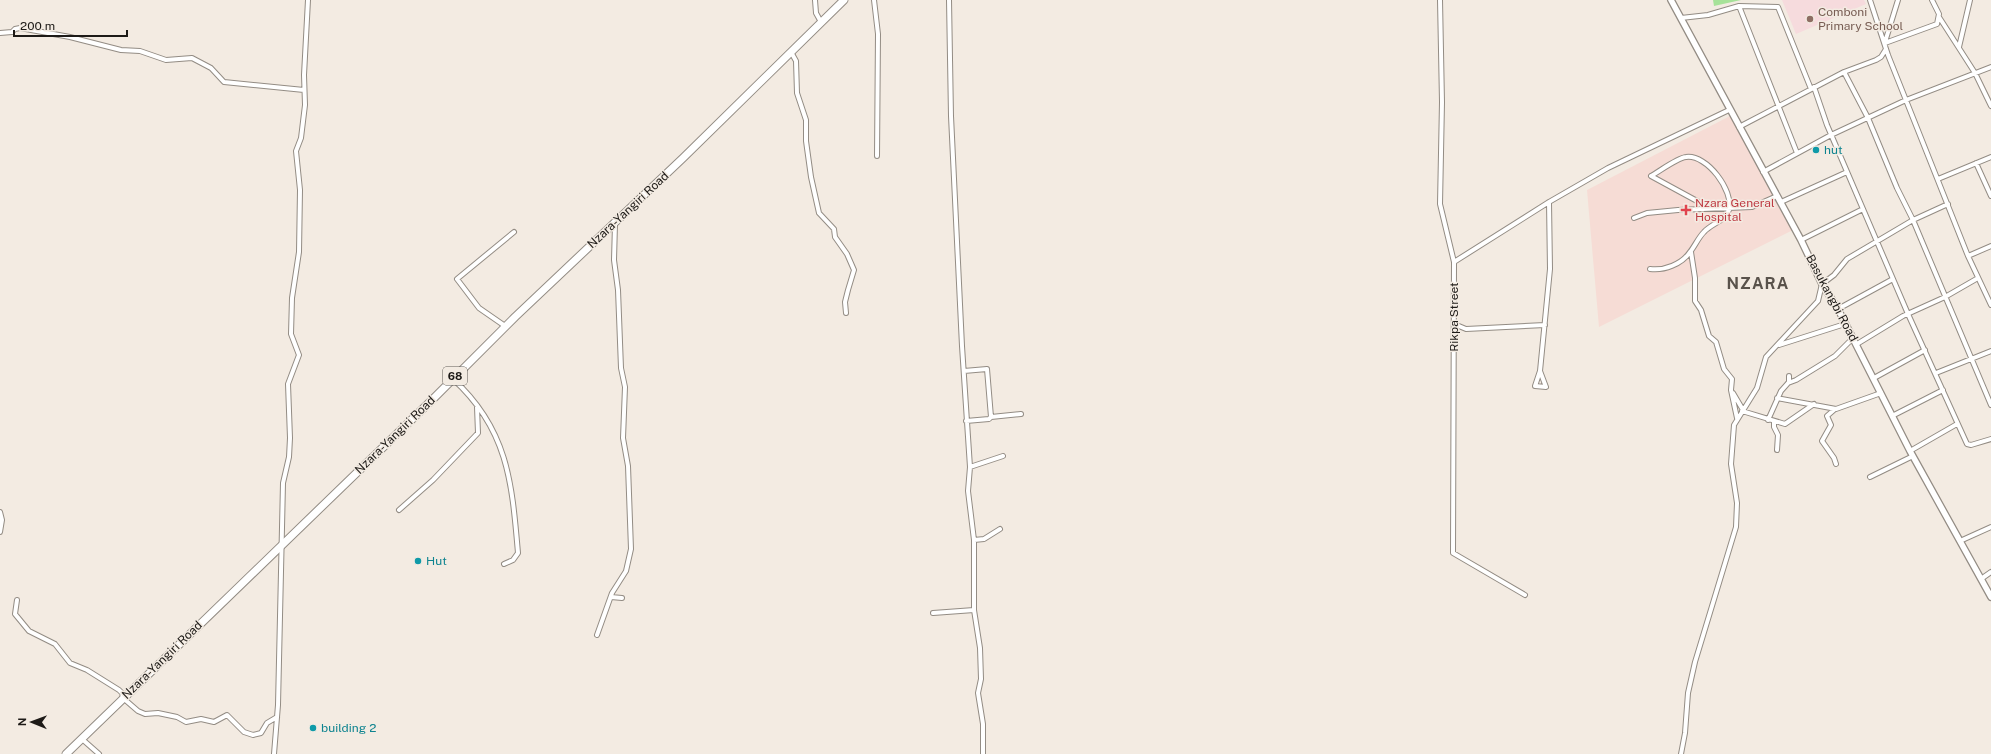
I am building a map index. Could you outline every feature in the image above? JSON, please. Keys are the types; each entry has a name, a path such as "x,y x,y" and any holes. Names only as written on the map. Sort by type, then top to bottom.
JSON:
{"main road":[{"name":"Nzara-Yangiri Road","path":"66,754 505,326 683,158 844,0"}],"street":[{"path":"274,754 277,717 283,483 289,457 290,438 288,384 299,355 291,334 292,298 299,252 300,190 296,151 301,138 305,105 304,90 308,0"},
{"path":"815,0 816,14 821,22"},
{"path":"874,0 878,34 877,156"},
{"path":"949,0 951,116 966,420 970,467 968,491 974,540 974,610 980,648 981,679 978,693 983,724 983,754"},
{"name":"Rikpa Street","path":"1440,0 1442,102 1440,204 1454,262 1453,553 1525,595"},
{"name":"Basukangbi Road","path":"1671,0 1682,18 1729,110 1781,202 1822,284 1838,308 1911,454 1991,597"},
{"path":"1870,0 1886,48 1906,100 1968,256 1991,305"},
{"path":"1885,43 1898,0"},
{"path":"1932,0 1939,14 1939,18 1975,73 1991,106"},
{"path":"1959,47 1970,0"},
{"path":"1682,18 1708,15 1739,6 1778,7 1908,314 1967,445 1991,439"},
{"path":"1739,6 1797,153"},
{"path":"1885,43 1936,24 1939,18"},
{"path":"0,33 12,32 15,29 20,28 70,37 121,50 140,51 166,60 192,58 211,68 224,82 304,90"},
{"path":"1739,127 1844,72 1876,60 1881,57 1886,48"},
{"path":"791,52 796,62 797,93 806,120 806,141 811,177 819,214 834,228 835,237 847,254 854,270 845,302 846,313"},
{"path":"1763,172 1831,135 1906,100 1991,67"},
{"path":"1844,72 1868,118 1897,188 1913,220 1945,297 1973,358 1991,405"},
{"path":"1454,262 1549,202 1608,168 1729,110"},
{"path":"1650,269 1660,270 1677,264 1691,252 1705,231 1726,216 1729,209 1728,195 1715,172 1698,157 1685,156 1651,176 1697,202"},
{"path":"1938,179 1991,157"},
{"path":"1976,163 1991,196"},
{"path":"1781,202 1847,172"},
{"path":"1634,218 1647,213 1662,211 1752,207 1777,196"},
{"path":"1540,371 1550,269 1549,202"},
{"path":"1681,754 1685,732 1688,693 1695,662 1736,527 1737,504 1731,464 1733,431 1737,418 1756,388 1766,357 1779,346 1818,302 1822,284 1834,275 1847,259 1913,220 1948,204"},
{"path":"1801,240 1863,208"},
{"path":"597,635 611,597 626,571 631,549 628,466 623,438 625,387 621,368 618,290 614,260 615,222"},
{"path":"505,326 479,308 457,278 514,232"},
{"path":"1968,256 1991,246"},
{"path":"1691,252 1695,278 1695,301 1701,310 1709,336 1716,342 1724,369 1730,376 1731,390 1737,418"},
{"path":"1857,344 1908,314 1945,297 1978,278"},
{"path":"1838,308 1893,279"},
{"path":"1454,324 1466,329 1545,325"},
{"path":"1779,346 1845,324"},
{"path":"1788,383 1796,380 1835,356 1853,338"},
{"path":"1874,378 1925,350"},
{"path":"1936,374 1991,351"},
{"path":"964,371 987,369 992,417"},
{"path":"1768,420 1777,398 1788,383 1789,376"},
{"path":"452,379 487,419 501,446 511,484 518,553 513,560 504,564"},
{"path":"1731,390 1742,411 1774,422 1785,424 1814,404"},
{"path":"1892,416 1943,390"},
{"path":"1836,464 1834,458 1822,441 1831,425 1827,416 1836,409 1881,393"},
{"path":"1777,398 1836,409"},
{"path":"399,510 433,480 478,433 477,407"},
{"path":"966,420 989,420 992,417 1021,414"},
{"path":"1774,422 1774,427 1778,435 1778,450"},
{"path":"1870,478 1911,454 1957,424"},
{"path":"970,467 1003,456"},
{"path":"0,512 0,532"},
{"path":"1960,541 1991,527"},
{"path":"974,540 984,539 1000,529"},
{"path":"1981,579 1991,572"},
{"path":"611,597 622,598"},
{"path":"17,600 15,614 25,628 55,644 70,663 87,670 119,690 122,693 123,698 138,711 145,714 158,713 177,717 186,722 201,719 214,722 227,715 244,732 253,734 260,733 267,723 277,717"},
{"path":"933,613 974,610"},
{"path":"82,739 99,754"}],"shaded area":[{"name":"Comboni Primary School","path":"1782,0 1864,0 1866,4 1796,34"},
{"name":"Nzara General Hospital","path":"1730,116 1793,230 1599,327 1587,190"}],"green space":[{"path":"1713,0 1741,0 1714,6"}],"place":[{"name":"Comboni Primary School","path":"1810,19"},
{"name":"hut","path":"1816,150"},
{"name":"Nzara General Hospital","path":"1686,210"},
{"name":"Hut","path":"418,561"},
{"name":"building 2","path":"313,728"}],"district":[{"name":"NZARA","path":"1758,283"}]}
